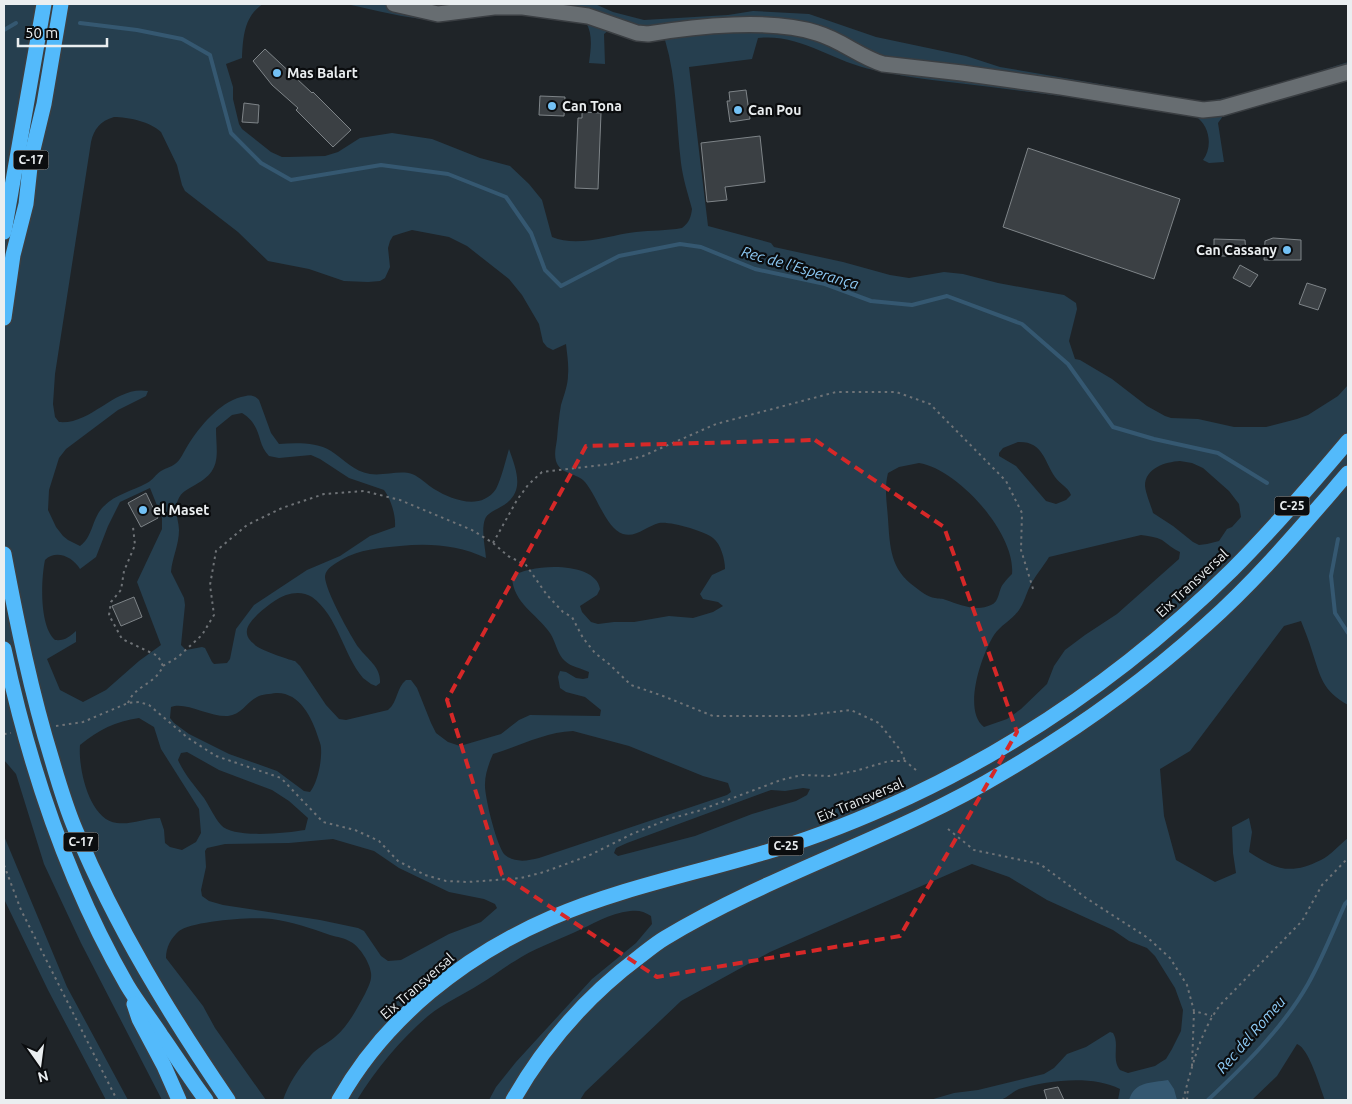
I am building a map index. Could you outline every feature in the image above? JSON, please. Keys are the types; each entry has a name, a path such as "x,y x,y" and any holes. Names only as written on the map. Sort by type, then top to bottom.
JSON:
{"highway":[{"name":"C-17","path":"4,232 44,4"},
{"name":"C-17","path":"4,318 13,255 26,204 31,158 44,104 61,4"},
{"name":"Eix Transversal","path":"339,1100 358,1068 406,1013 454,972 502,941 552,917 606,898 835,830 910,797 997,752 1068,706 1132,658 1195,605 1302,496 1348,441"},
{"name":"C-25","path":"514,1100 529,1072 557,1034 581,1008 620,972 662,940 714,911 914,819 1002,773 1080,725 1147,676 1208,624 1253,579 1348,473"},
{"name":"C-17","path":"4,554 22,648 41,724 64,799 76,830 103,892 127,939 165,1005 228,1100"},
{"name":"C-17","path":"4,649 20,717 53,825 66,860 98,929 128,986 206,1100"},
{"path":"128,986 138,1019 164,1066 179,1100"}],"street":[{"path":"394,4 438,14 494,7 532,8 588,16 637,33 648,34 719,26 758,25 796,28 820,33 872,60 884,64 1051,85 1203,110 1222,108 1348,72"}],"path":[{"path":"494,543 517,500 528,485 542,472 610,464 642,456 716,424 836,392 896,392 930,404 1006,481 1022,513 1021,550 1034,592"},
{"path":"128,703 131,694 156,678 163,666 178,657 202,635 214,615 210,585 216,551 247,525 282,508 324,494 364,491 400,500 433,512 472,530 494,543 508,556 526,565 547,595 563,612 572,616 583,638 595,654 609,664 631,685 713,716 800,716 851,710 879,723 901,751 905,761 916,770"},
{"path":"133,526 135,545 124,571 121,590 111,602 109,615 122,639 158,656 163,666"},
{"path":"55,727 83,722 128,703 139,702 149,705 188,738 216,756 281,778 323,822 356,830 379,841 398,861 425,875 446,881 468,882 528,876 588,856 632,834 669,819 698,811 781,780 802,776 829,776 889,761 905,761"},
{"path":"4,734 12,733"},
{"path":"948,829 974,850 1040,864 1086,898 1148,938 1170,958 1187,985 1194,1011 1192,1069"},
{"path":"1183,1100 1201,1041 1212,1016 1221,1004 1302,921 1322,885 1348,858"},
{"path":"4,865 21,910 117,1100"},
{"path":"1194,1011 1212,1016"},
{"path":"1187,1100 1188,1083"}],"highlighted area":[{"path":"815,440 944,527 1017,732 900,936 657,977 502,875 447,700 586,446"}],"shaded area":[{"path":"4,4 263,4 248,21 244,35 242,58 226,64 233,87 233,99 239,124 242,129 271,152 282,157 325,156 338,152 360,138 392,133 432,139 480,158 510,166 542,200 552,237 572,241 594,240 636,232 671,230 682,228 689,220 692,209 682,169 672,70 665,40 654,40 609,30 604,34 605,64 589,63 591,37 586,22 512,15 433,20 400,16 346,4 595,4 613,12 644,20 728,15 753,11 809,14 876,37 966,56 1000,67 1205,102 1250,93 1348,62 1348,79 1223,116 1218,123 1224,162 1209,163 1203,160 1209,143 1207,130 1200,120 1180,110 903,76 859,66 802,44 773,38 758,38 752,59 689,67 708,226 771,243 774,247 843,262 890,275 909,278 944,272 963,274 998,283 1064,295 1076,303 1077,309 1069,341 1075,359 1112,379 1147,406 1171,418 1198,419 1234,427 1266,427 1308,415 1338,396 1348,385 1348,705 1333,694 1324,682 1301,621 1284,626 1190,751 1160,769 1164,816 1176,860 1215,882 1236,873 1232,827 1249,818 1252,832 1249,852 1267,863 1284,868 1301,868 1321,860 1332,853 1348,838 1348,1100 1325,1100 1310,1060 1297,1044 1277,1076 1252,1100 1118,1100 1120,1089 1097,1082 1070,1080 1044,1083 1019,1089 999,1100 930,1100 1044,1074 1054,1068 1067,1054 1086,1047 1110,1032 1115,1037 1116,1061 1120,1070 1128,1073 1155,1066 1166,1059 1181,1031 1183,1010 1175,988 1155,956 1147,948 1129,941 1113,930 1047,900 1009,877 972,864 770,952 681,1001 585,1092 580,1100 489,1100 496,1087 516,1062 592,979 636,943 652,924 651,916 646,913 633,911 615,914 543,946 440,1007 398,1045 380,1066 357,1100 283,1100 291,1082 302,1066 313,1053 335,1037 344,1027 365,994 371,973 367,960 361,951 351,942 344,939 272,919 252,918 196,924 179,931 171,940 166,958 203,1006 215,1028 266,1100 162,1100 81,943 44,864 16,774 4,760","holes":["114,117 126,118 157,128 161,132 177,165 185,191 238,232 268,261 309,269 344,281 368,282 380,281 385,278 390,267 388,248 393,236 412,230 449,237 467,246 509,279 522,295 539,324 543,342 547,347 553,350 566,344 568,379 561,405 555,450 555,458 558,465 564,471 583,480 611,525 623,534 632,534 655,524 664,523 679,525 713,538 722,552 725,569 712,575 700,594 703,599 718,602 723,606 713,612 693,618 669,616 634,622 598,624 591,622 582,612 580,606 597,595 600,589 596,580 587,573 561,567 547,567 521,572 512,577 513,586 521,601 545,626 562,658 570,665 589,672 588,678 583,679 560,671 558,677 560,688 566,692 585,697 601,710 600,716 530,715 519,720 501,734 460,746 448,742 436,733 417,688 411,680 406,680 403,683 394,703 388,710 346,720 339,719 326,705 295,661 260,648 250,640 247,630 257,615 281,597 296,593 309,595 328,614 350,658 363,678 376,686 380,683 378,672 350,634 329,591 325,576 327,571 331,566 355,553 400,546 444,546 465,550 486,558 483,533 485,519 490,513 506,503 516,490 517,475 509,449 502,475 496,489 490,496 475,502 458,500 441,493 412,474 364,473 325,448 299,443 279,444 271,433 259,400 253,396 241,397 225,404 211,416 198,430 181,458 175,464 161,471 149,482 108,502 99,511 88,538 80,546 68,540 56,527 48,510 49,490 59,458 66,449 118,410 146,396 148,391 136,391 125,394 82,418 59,422 55,417 53,404 55,374 91,142 96,129 105,121","242,413 253,423 262,446 269,456 279,458 311,455 349,478 384,490 394,513 395,527 370,536 340,556 307,570 254,605 236,629 230,659 227,663 214,664 205,648 186,650 181,645 185,605 184,598 171,572 179,536 176,511 179,497 210,473 214,467 217,454 216,428 232,415","1018,442 1033,445 1042,453 1055,477 1071,495 1066,500 1056,504 1046,501 1016,466 999,456 1003,448","1180,461 1192,463 1203,468 1229,491 1239,504 1241,517 1232,527 1227,529 1219,541 1199,545 1153,513 1145,486 1146,480 1152,470 1162,465","919,463 951,477 982,506 995,523 1005,541 1011,558 1012,574 1002,586 994,603 980,608 963,606 930,596 907,580 896,565 891,548 886,485 888,473 899,467","150,488 162,518 162,529 137,582 161,645 139,661 106,690 83,702 60,690 47,659 76,642 76,631 67,638 55,640 46,624 42,590 45,560 49,557 54,555 64,556 73,561 80,569 96,557 120,502","1141,535 1160,539 1180,552 1179,559 1117,614 1065,650 1054,666 1047,684 1021,709 1007,719 984,727 978,719 974,695 984,655 994,635 1019,610 1032,582 1049,557","276,693 291,697 298,701 312,722 321,745 321,759 319,771 310,792 304,791 277,771 229,754 189,734 170,718 171,707 177,706 190,707 221,716 233,715 257,697","139,718 154,727 161,749 199,809 201,833 196,842 182,850 170,847 165,843 164,830 160,818 117,823 107,820 92,803 83,779 80,745 115,724","573,731 629,746 703,776 728,783 731,792 727,795 539,858 526,860 509,858 502,850 495,832 485,790 486,772 493,754 543,737","187,752 219,770 272,790 289,801 308,818 305,830 248,834 227,829 221,825 178,760 181,753","810,789 807,795 796,801 752,814 695,836 618,856 614,853 616,848 771,790","333,839 374,851 399,868 449,892 484,899 495,904 497,908 481,922 449,934 401,960 388,961 381,956 364,931 358,928 320,920 223,905 209,901 202,896 201,890 206,867 205,851 207,848 225,844 289,843"]},
{"path":"4,836 67,987 128,1100 106,1100 48,990 4,899"},
{"path":"1168,1080 1174,1089 1177,1100 1129,1100 1135,1089 1139,1086"}],"building":[{"path":"265,49 313,92 351,130 333,147 296,110 298,108 272,85 253,61"},
{"name":"Can Pou","path":"746,90 750,119 730,122 727,101 730,101 729,92"},
{"name":"Can Tona","path":"540,96 565,97 564,116 539,115"},
{"path":"244,103 259,105 258,123 242,122"},
{"path":"582,112 601,113 598,189 575,188 578,118 582,118"},
{"path":"760,136 765,182 725,187 727,200 707,202 701,143"},
{"path":"1028,148 1180,199 1154,279 1003,227"},
{"name":"Can Cassany","path":"1273,238 1301,240 1301,260 1264,260 1265,241"},
{"path":"1214,239 1245,240 1246,256 1214,256"},
{"path":"1240,265 1258,275 1250,287 1233,278"},
{"path":"1307,283 1326,289 1318,310 1299,304"},
{"name":"el Maset","path":"146,493 158,518 141,527 128,503"},
{"path":"134,597 142,617 121,626 112,606"},
{"path":"1058,1087 1064,1100 1047,1100 1044,1090"}],"waterway":[{"name":"Rec de l'Esperança","path":"4,30 16,23"},
{"name":"Rec de l'Esperança","path":"80,23 137,30 182,39 210,55 231,133 261,163 291,180 381,165 448,174 506,197 531,233 545,270 561,286 619,256 680,244 701,247 755,269 825,284 871,301 912,305 947,296 1022,324 1068,364 1113,427 1154,439 1218,453 1267,483"},
{"name":"Rec de l'Esperança","path":"1338,539 1331,576 1335,613 1348,633"},
{"name":"Rec del Romeu","path":"1208,1100 1262,1046 1287,1016 1308,984 1348,901"}],"place":[{"name":"Mas Balart","path":"277,73"},
{"name":"Can Tona","path":"552,106"},
{"name":"Can Pou","path":"738,110"},
{"name":"Can Cassany","path":"1287,250"},
{"name":"el Maset","path":"143,510"}]}
